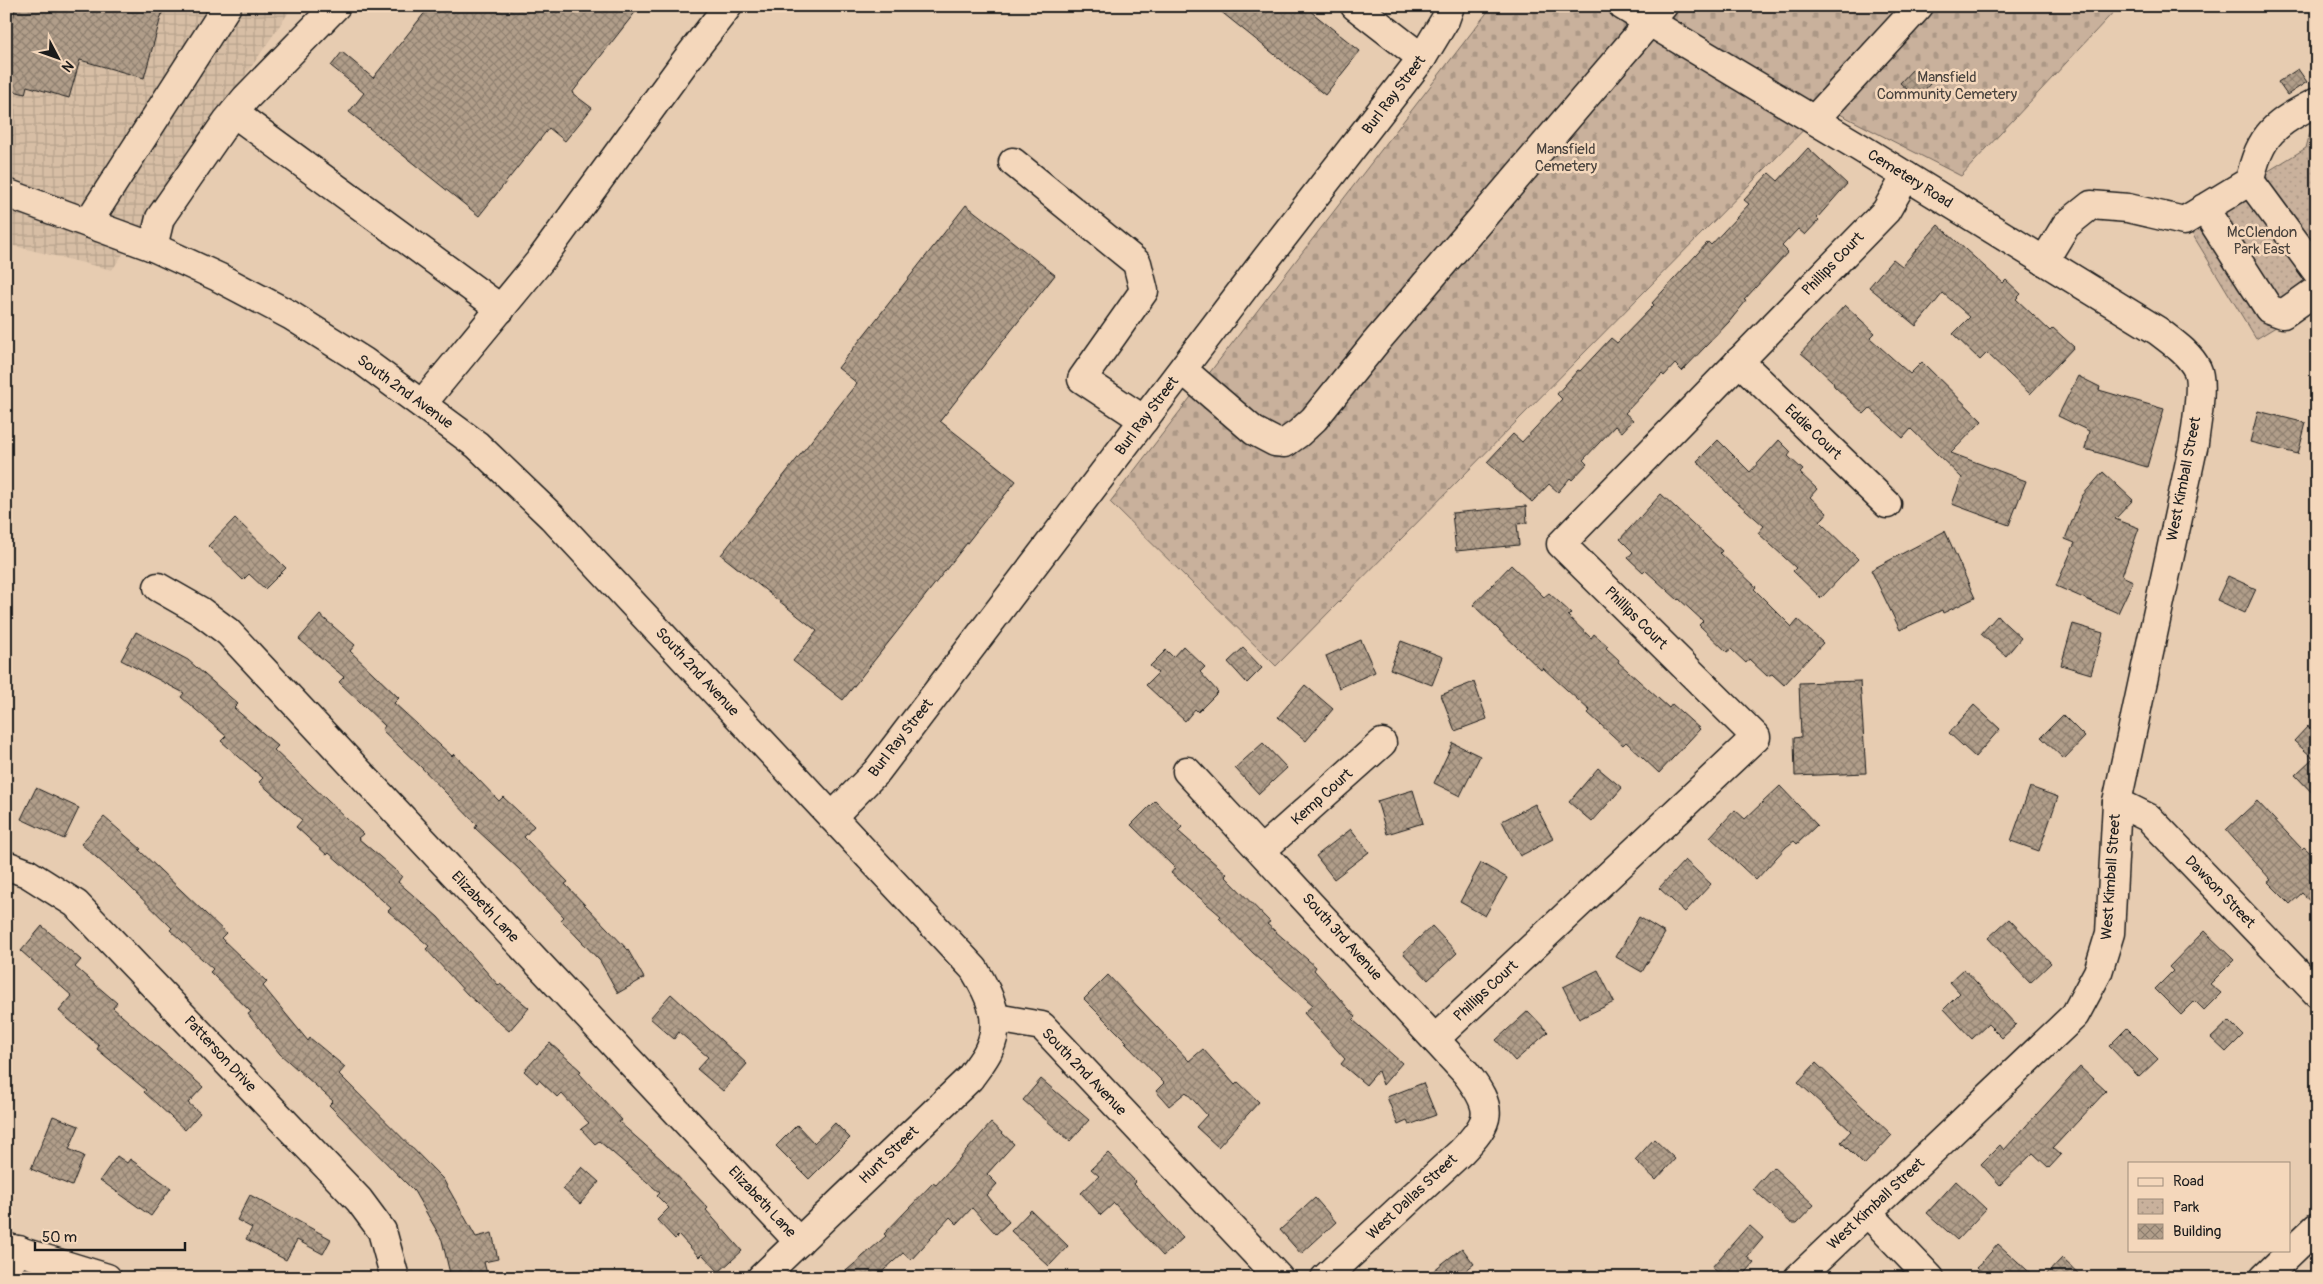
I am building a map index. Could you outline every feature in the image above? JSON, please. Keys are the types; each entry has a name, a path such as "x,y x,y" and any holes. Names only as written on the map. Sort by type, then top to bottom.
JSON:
{"street":[{"path":"88,222 227,6"},
{"path":"153,247 160,218 234,113 336,6"},
{"path":"422,404 539,262 684,63 728,6"},
{"path":"1355,6 1422,58"},
{"name":"Burl Ray Street","path":"832,817 877,771 1422,58 1445,20 1450,6"},
{"name":"Cemetery Road","path":"1623,6 1656,14 1814,120 2158,331 2184,351 2191,361"},
{"path":"1814,120 1919,6"},
{"path":"1183,370 1254,432 1275,442 1285,443 1299,433 1314,419 1376,342 1656,14"},
{"path":"2044,261 2066,225 2091,205 2128,208 2184,221 2250,181 2255,157 2268,135 2284,119 2317,102"},
{"path":"234,113 501,309"},
{"path":"1013,162 1137,262 1144,291 1082,379 1144,420"},
{"name":"Phillips Court","path":"1435,1039 1756,737 1562,544 1886,211 1906,176"},
{"path":"2250,181 2317,272"},
{"name":"South 2nd Avenue","path":"6,193 153,247 218,277 290,315 363,361 477,445 552,516 974,969 988,993 996,1018 1042,1026 1279,1278"},
{"path":"2204,208 2269,308 2284,314 2317,290"},
{"name":"Eddie Court","path":"1739,361 1887,504"},
{"name":"West Kimball Street","path":"1798,1278 2074,1015 2098,972 2110,933 2116,802 2194,442 2200,393 2198,370 2191,361"},
{"name":"Elizabeth Lane","path":"158,588 200,611 228,632 799,1242"},
{"name":"Kemp Court","path":"1262,850 1382,743"},
{"name":"South 3rd Avenue","path":"1187,771 1435,1039 1479,1089 1487,1109"},
{"name":"Dawson Street","path":"2116,802 2149,818 2317,993"},
{"name":"Patterson Drive","path":"6,865 27,873 76,904 359,1200 382,1231 395,1278"},
{"name":"Hunt Street","path":"761,1278 970,1078 990,1048 996,1018"},
{"name":"West Dallas Street","path":"1325,1278 1461,1152 1481,1131 1487,1109"},
{"path":"1867,1212 1930,1278"},
{"path":"2264,1278 2317,1227"},
{"path":"10,1255 73,1273 107,1278"}],"shaded area":[{"path":"6,6 293,6 112,270 6,244"}],"green space":[{"name":"Mansfield Cemetery","path":"1492,6 2119,6 1961,176 1826,107 1276,666 1110,502"},
{"name":"McClendon Park East","path":"2317,106 2317,302 2256,339 2185,222 2306,148"}],"building":[{"path":"16,6 164,6 144,78 80,60 69,98 27,86 25,94 6,89 6,43"},
{"path":"430,6 640,6 572,93 592,108 565,141 549,128 479,216 349,112 364,93 331,66 342,52 373,78"},
{"path":"1214,6 1304,6 1360,51 1325,95"},
{"path":"1913,69 1930,84 1917,98 1900,83"},
{"path":"2298,69 2307,82 2287,95 2278,82"},
{"path":"1808,148 1847,184 1817,218 1819,220 1805,235 1798,229 1782,246 1788,252 1744,300 1746,301 1729,322 1682,371 1675,364 1664,376 1662,374 1625,413 1633,420 1622,432 1615,426 1583,460 1587,464 1572,480 1570,478 1558,492 1549,484 1532,502 1487,462 1513,434 1522,442 1562,399 1557,394 1578,370 1580,371 1611,338 1617,343 1654,305 1652,303 1708,242 1711,245 1749,204 1744,200 1769,173 1778,181"},
{"path":"966,205 1055,275 940,421 1016,481 843,700 793,661 817,631 721,555 857,383 838,368"},
{"path":"1938,225 2003,283 2006,280 2021,294 2016,299 2050,331 2053,328 2074,347 2030,394 1987,353 1980,360 1953,334 1970,317 1943,293 1916,326 1869,287 1893,259 1902,266"},
{"path":"1845,305 1875,333 1870,338 1910,374 1922,362 1982,421 1951,453 2026,481 2009,525 1952,504 1962,478 1911,429 1903,438 1870,408 1864,414 1801,353"},
{"path":"2078,376 2100,387 2099,390 2164,409 2147,467 2085,449 2089,431 2058,416"},
{"path":"2258,411 2306,423 2298,454 2250,442"},
{"path":"1718,440 1750,472 1779,440 1791,452 1788,456 1803,470 1800,473 1817,489 1810,497 1827,513 1820,522 1858,559 1821,598 1793,571 1796,568 1758,533 1764,526 1729,495 1697,461"},
{"path":"2103,472 2133,500 2115,519 2139,528 2122,576 2133,581 2118,613 2056,586 2075,543 2065,539 2082,496"},
{"path":"1661,494 1722,551 1720,553 1756,587 1754,589 1792,627 1798,620 1823,643 1784,685 1772,674 1767,676 1749,659 1746,663 1731,649 1727,652 1699,625 1703,621 1645,570 1643,572 1628,558 1633,552 1620,539"},
{"path":"1526,506 1527,523 1517,524 1519,545 1456,551 1452,513"},
{"path":"235,518 286,568 265,589 249,574 243,580 208,546"},
{"path":"1945,531 1975,598 1943,613 1942,610 1900,630 1871,570"},
{"path":"1511,565 1544,597 1549,593 1571,613 1568,616 1591,638 1594,634 1608,646 1606,648 1619,660 1618,662 1669,708 1672,704 1700,729 1659,773 1626,742 1623,745 1588,713 1590,711 1543,668 1541,670 1473,605"},
{"path":"2228,576 2256,589 2245,613 2217,600"},
{"path":"320,615 355,645 350,651 399,698 394,703 452,756 454,754 499,801 503,797 534,826 524,837 568,882 565,884 628,950 644,978 618,993 600,961 561,920 564,917 520,870 475,828 477,825 420,766 382,730 385,726 339,682 344,677 299,639"},
{"path":"1997,616 2021,638 2006,656 1981,634"},
{"path":"2073,624 2103,633 2091,674 2061,665"},
{"path":"136,632 188,660 238,704 234,708 278,746 274,750 363,834 358,838 402,876 398,882 438,917 499,986 500,984 529,1008 509,1031 467,994 426,949 429,946 388,911 391,908 329,853 327,855 296,827 302,820 259,782 263,778 221,741 226,736 181,697 184,693 121,660"},
{"path":"1361,640 1375,672 1339,688 1326,656"},
{"path":"1401,641 1443,657 1432,685 1390,669"},
{"path":"1183,646 1205,667 1200,672 1218,692 1198,712 1195,709 1185,721 1146,685 1158,673 1150,666 1166,650 1173,657"},
{"path":"1243,648 1262,668 1247,683 1228,662"},
{"path":"1860,681 1866,773 1795,776 1794,738 1801,737 1799,683"},
{"path":"1474,682 1487,719 1455,731 1441,695"},
{"path":"1305,685 1333,709 1306,741 1278,717"},
{"path":"1974,705 2000,729 1975,757 1949,733"},
{"path":"2063,715 2085,737 2064,759 2041,737"},
{"path":"2308,726 2317,734 2317,798 2295,775 2313,758 2294,741"},
{"path":"1263,743 1287,768 1259,794 1235,768"},
{"path":"1453,743 1480,756 1460,796 1434,783"},
{"path":"1598,768 1622,788 1592,822 1569,802"},
{"path":"1780,786 1817,825 1797,844 1794,841 1786,847 1756,880 1710,837 1735,810 1745,819"},
{"path":"2030,787 2058,797 2039,851 2011,841"},
{"path":"36,788 79,808 64,839 21,819"},
{"path":"1413,790 1423,823 1387,834 1377,801"},
{"path":"1155,801 1182,827 1178,831 1227,874 1225,876 1270,922 1267,924 1316,967 1314,970 1356,1017 1353,1020 1402,1063 1383,1085 1378,1071 1366,1085 1341,1064 1345,1059 1304,1013 1313,1005 1253,953 1219,918 1221,916 1171,873 1175,868 1131,825"},
{"path":"2257,801 2302,849 2304,847 2317,859 2317,909 2302,893 2290,904 2268,882 2271,880 2226,830"},
{"path":"1535,804 1553,839 1520,856 1502,821"},
{"path":"104,817 141,849 139,850 226,933 221,938 267,982 263,986 308,1041 310,1038 345,1067 339,1074 443,1179 476,1237 492,1233 498,1259 484,1262 488,1278 451,1278 442,1240 414,1191 329,1105 333,1101 280,1054 248,1014 251,1012 210,972 213,969 170,930 172,928 127,884 81,844"},
{"path":"1351,829 1369,852 1334,879 1316,856"},
{"path":"1685,860 1711,884 1685,912 1659,888"},
{"path":"1481,863 1507,878 1485,916 1460,902"},
{"path":"1639,917 1665,933 1642,972 1616,957"},
{"path":"2009,919 2051,963 2030,983 1988,938"},
{"path":"42,926 81,960 75,967 117,1003 113,1008 203,1087 188,1103 200,1113 185,1130 144,1092 146,1090 97,1049 99,1046 59,1011 72,996 21,951"},
{"path":"1432,926 1457,953 1428,980 1403,953"},
{"path":"2204,931 2234,960 2210,984 2221,993 2204,1010 2195,1001 2181,1015 2155,989 2173,971 2169,967"},
{"path":"1964,969 2016,1025 2002,1038 1988,1024 1972,1039 1944,1009 1960,993 1950,982"},
{"path":"1598,970 1614,1002 1579,1019 1563,987"},
{"path":"1108,975 1189,1061 1203,1049 1235,1085 1238,1082 1259,1102 1218,1147 1196,1127 1207,1115 1186,1092 1169,1106 1156,1091 1164,1083 1084,999"},
{"path":"671,994 747,1064 723,1091 697,1069 708,1057 679,1032 674,1039 650,1018"},
{"path":"1528,1011 1548,1032 1515,1061 1496,1040"},
{"path":"2229,1021 2243,1035 2226,1052 2211,1038"},
{"path":"2127,1028 2158,1059 2139,1077 2109,1046"},
{"path":"550,1043 581,1071 579,1073 622,1120 619,1122 662,1160 708,1208 706,1210 742,1251 719,1272 702,1254 699,1257 679,1235 675,1239 657,1220 669,1208 657,1196 660,1193 599,1141 595,1144 581,1129 589,1123 561,1093 557,1097 539,1080 537,1083 524,1071"},
{"path":"1816,1063 1892,1135 1864,1165 1841,1142 1851,1131 1798,1082"},
{"path":"2080,1067 2106,1091 2053,1148 2061,1155 2049,1168 2033,1153 2000,1185 1981,1164 2000,1145 2004,1150"},
{"path":"1041,1079 1089,1120 1070,1141 1023,1100"},
{"path":"1423,1083 1436,1115 1409,1125 1407,1121 1398,1125 1387,1097"},
{"path":"53,1116 79,1126 69,1149 84,1156 72,1186 31,1169"},
{"path":"835,1123 850,1138 809,1179 776,1146 797,1125 814,1143"},
{"path":"991,1123 1014,1144 987,1174 997,1184 987,1195 1009,1222 996,1234 972,1208 957,1224 950,1217 911,1260 903,1253 875,1278 838,1278 886,1236 884,1234 933,1183 936,1185"},
{"path":"1654,1139 1675,1159 1656,1180 1635,1160"},
{"path":"1108,1153 1136,1182 1134,1184 1183,1238 1163,1256 1114,1203 1101,1215 1081,1193 1099,1176 1091,1169"},
{"path":"117,1156 127,1163 130,1159 171,1188 151,1216 100,1180"},
{"path":"582,1167 599,1182 580,1204 563,1189"},
{"path":"1773,1167 1814,1205 1797,1223 1791,1223 1753,1189"},
{"path":"1956,1181 1986,1209 1957,1240 1927,1213"},
{"path":"250,1195 331,1239 323,1254 297,1240 286,1260 246,1239 252,1228 237,1220"},
{"path":"1315,1198 1336,1222 1301,1254 1280,1230"},
{"path":"1031,1210 1068,1246 1049,1266 1011,1231"},
{"path":"1749,1225 1763,1238 1747,1257 1754,1263 1741,1278 1724,1278 1712,1267"},
{"path":"1998,1244 2036,1278 1988,1278 1977,1268"},
{"path":"1462,1248 1474,1264 1456,1278 1424,1278"},
{"path":"2062,1258 2083,1278 2043,1278"}],"park label":[{"name":"Mansfield Community Cemetery","path":"1947,86"}]}
